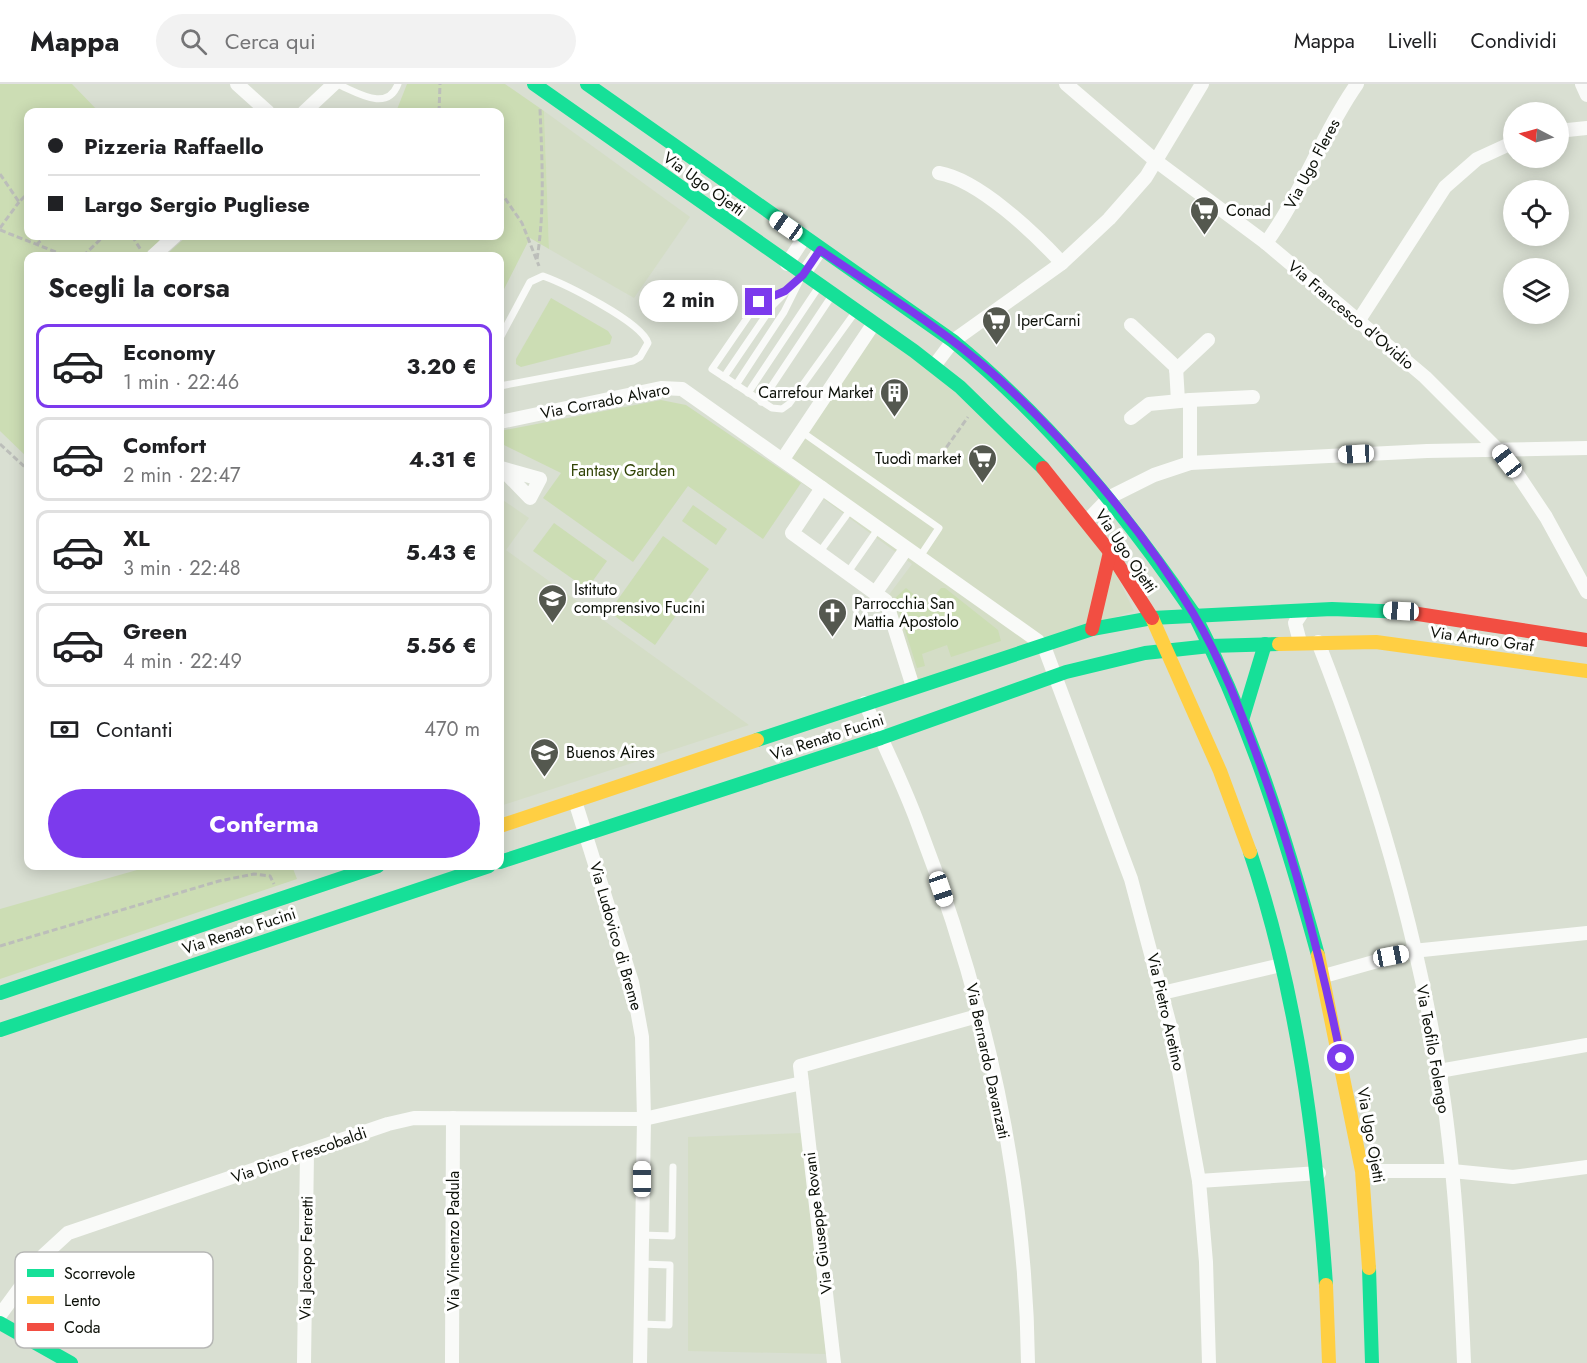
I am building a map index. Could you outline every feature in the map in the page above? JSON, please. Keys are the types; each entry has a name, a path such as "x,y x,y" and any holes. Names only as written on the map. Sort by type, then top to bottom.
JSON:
{"main road":[{"name":"Via Ugo Ojetti","path":"587,84 953,342 1018,398 1110,497 1194,614 1242,717 1280,819 1324,976 1362,1171 1368,1237 1372,1363"},
{"name":"Via Ugo Ojetti","path":"537,86 934,366 978,403 1033,457 1087,521 1110,552 1152,618 1167,651"},
{"path":"1092,629 1110,552"},
{"name":"Via Arturo Graf","path":"1152,618 1303,610 1401,611 1587,640"},
{"name":"Via Renato Fucini","path":"504,825 1092,629 1152,618"},
{"name":"Via Arturo Graf","path":"1167,651 1210,646 1300,642 1405,644 1587,671"},
{"path":"1242,717 1266,644"},
{"path":"1167,651 1217,764 1248,846 1281,965 1299,1052 1319,1173 1325,1240 1329,1363"},
{"name":"Via Renato Fucini","path":"504,861 880,738 1055,675 1117,658 1167,651"},
{"name":"Via Renato Fucini","path":"0,993 366,870"},
{"name":"Via Renato Fucini","path":"0,1030 477,870"},
{"path":"0,1323 15,1331"},
{"path":"44,1348 71,1363"}],"street":[{"path":"237,84 264,108"},
{"path":"308,108 335,84"},
{"name":"Via Francesco d'Ovidio","path":"1066,84 1156,161 1266,243 1425,377 1499,451 1539,505 1587,592"},
{"path":"934,366 953,342 1062,263 1109,219 1156,161 1202,84"},
{"name":"Via Ugo Fleres","path":"1266,243 1295,198 1330,128 1357,84"},
{"path":"1582,84 1587,95"},
{"path":"1569,130 1587,128"},
{"path":"1359,320 1446,187 1477,159 1503,147"},
{"path":"939,173 960,178 976,188 1034,235 1062,263"},
{"path":"787,264 804,238"},
{"path":"152,252 169,240"},
{"path":"803,275 820,250"},
{"path":"783,459 874,323"},
{"path":"1131,325 1176,370 1184,401 1190,463"},
{"path":"1176,370 1208,340"},
{"name":"Via Corrado Alvaro","path":"504,421 661,388 678,387 783,459 1042,645"},
{"path":"1131,418 1149,404 1253,397"},
{"path":"1087,521 1110,497 1155,475 1190,463 1427,451 1587,448"},
{"path":"822,488 792,533 876,592 889,607 913,687"},
{"path":"876,592 906,549"},
{"path":"1300,642 1295,623 1303,610"},
{"name":"Via Teofilo Folengo","path":"1318,642 1380,826 1426,996 1439,1071 1452,1171 1464,1363"},
{"name":"Via Pietro Aretino","path":"1042,645 1048,654 1124,858 1162,993 1183,1083 1199,1181 1207,1286 1209,1363"},
{"name":"Via Bernardo Davanzati","path":"865,703 918,822 981,1015 1017,1210 1026,1306 1028,1363"},
{"name":"Via Ludovico di Breme","path":"575,801 638,1010 644,1056 640,1363"},
{"path":"1324,976 1413,951 1587,933"},
{"path":"1162,993 1281,965"},
{"name":"Via Giuseppe Rovani","path":"834,1363 800,1066 981,1015"},
{"path":"1439,1071 1587,1045"},
{"name":"Via Dino Frescobaldi","path":"47,1252 68,1233 404,1120 644,1119 802,1083"},
{"name":"Via Vincenzo Padula","path":"452,1363 453,1118"},
{"name":"Via Jacopo Ferretti","path":"304,1363 307,1153"},
{"path":"1362,1171 1452,1171 1513,1177 1587,1167"},
{"path":"1199,1181 1319,1173"},
{"name":"Via Dino Frescobaldi","path":"0,1315 15,1295"}],"lane":[{"path":"335,84 370,97 386,100 392,97 398,84"},
{"path":"724,377 772,305 803,275"},
{"path":"736,385 784,312 803,275"},
{"path":"504,331 530,282 543,276 622,318 644,334 648,343 645,351 633,360 504,385"},
{"path":"748,393 819,286"},
{"path":"785,291 756,305 712,369 761,402 779,410 787,406 856,311"},
{"path":"761,402 832,295"},
{"path":"802,432 939,528 919,558"},
{"path":"819,553 850,509"},
{"path":"848,573 878,529"},
{"path":"642,1235 672,1236 673,1167"},
{"path":"640,1324 669,1324 670,1265 641,1264"}],"path":[{"path":"439,108 440,84"},
{"path":"537,86 543,201 537,260"},
{"path":"0,174 20,202"},
{"path":"504,197 522,223 543,276"},
{"path":"24,198 0,229 24,239"},
{"path":"26,240 56,252"},
{"path":"36,244 41,240"},
{"path":"87,252 100,240"},
{"path":"135,240 145,252"},
{"path":"936,462 978,403"},
{"path":"0,444 24,466"},
{"path":"0,946 84,922 159,897 240,876 254,874 270,876 281,898"}],"shaded area":[{"path":"544,111 690,217 634,298 549,249"},
{"path":"877,329 928,367 1025,458 1105,551 1134,611 915,683 888,596 912,564 780,467"},
{"name":"Istituto comprensivo Fucini","path":"504,501 529,518 506,550 749,725 504,805"},
{"path":"802,1133 826,1354 688,1351 688,1137"}],"green space":[{"path":"0,84 72,84 95,108 24,108 24,240 159,240 157,252 24,252 24,454 0,431"},
{"path":"407,84 505,84 544,111 549,249 530,238 504,289 504,252 169,252 183,240 504,240 504,108 398,108"},
{"path":"551,298 608,331 612,337 610,344 521,367 516,364 516,359"},
{"name":"Fantasy Garden","path":"661,400 686,405 801,483 763,539 688,486 633,562 543,498 561,473 504,445 504,430"},
{"path":"693,505 727,529 716,545 682,521"},
{"path":"554,523 607,561 587,589 533,551"},
{"path":"663,536 709,569 655,645 609,612"},
{"path":"906,588 927,605 941,588 945,588 998,630 1001,641 951,657 947,645 922,654 925,666 917,668 895,598"},
{"path":"137,870 294,870 297,879 0,979 0,909"}],"traffic: fast":[{"path":"534,84 914,351 960,387 1043,468"},
{"path":"587,84 953,341 988,371 1053,435 1083,469 1140,539 1194,614"},
{"path":"757,740 1092,629 1152,618 1332,609 1405,612"},
{"path":"1194,614 1250,739 1293,867 1318,955"},
{"path":"1243,717 1265,644"},
{"path":"504,861 881,738 1066,672 1145,653 1210,646 1279,644"},
{"path":"1250,852 1280,958 1302,1066 1317,1175 1326,1285"},
{"path":"0,993 366,870"},
{"path":"0,1030 477,870"},
{"path":"1369,1268 1372,1363"},
{"path":"0,1323 15,1331"},
{"path":"44,1348 71,1363"}],"traffic: slow":[{"path":"1152,618 1220,771 1250,852"},
{"path":"1279,644 1376,642 1587,671"},
{"path":"504,825 757,740"},
{"path":"1318,955 1362,1171 1369,1268"},
{"path":"1326,1285 1329,1363"}],"traffic: jam":[{"path":"1043,468 1110,552 1152,618"},
{"path":"1092,629 1110,552"},
{"path":"1405,612 1587,640"}],"place":[{"name":"Conad","path":"1205,236"},
{"name":"IperCarni","path":"996,346"},
{"name":"Carrefour Market","path":"894,418"},
{"name":"Tuodì market","path":"982,484"},
{"name":"Istituto comprensivo Fucini","path":"553,624"},
{"name":"Parrocchia San Mattia Apostolo","path":"833,638"},
{"name":"Buenos Aires","path":"545,778"}],"route":[{"path":"759,302 785,291 803,275 820,250 981,364 1018,398 1110,497 1194,614 1226,676 1280,819 1324,976 1341,1058"}]}
